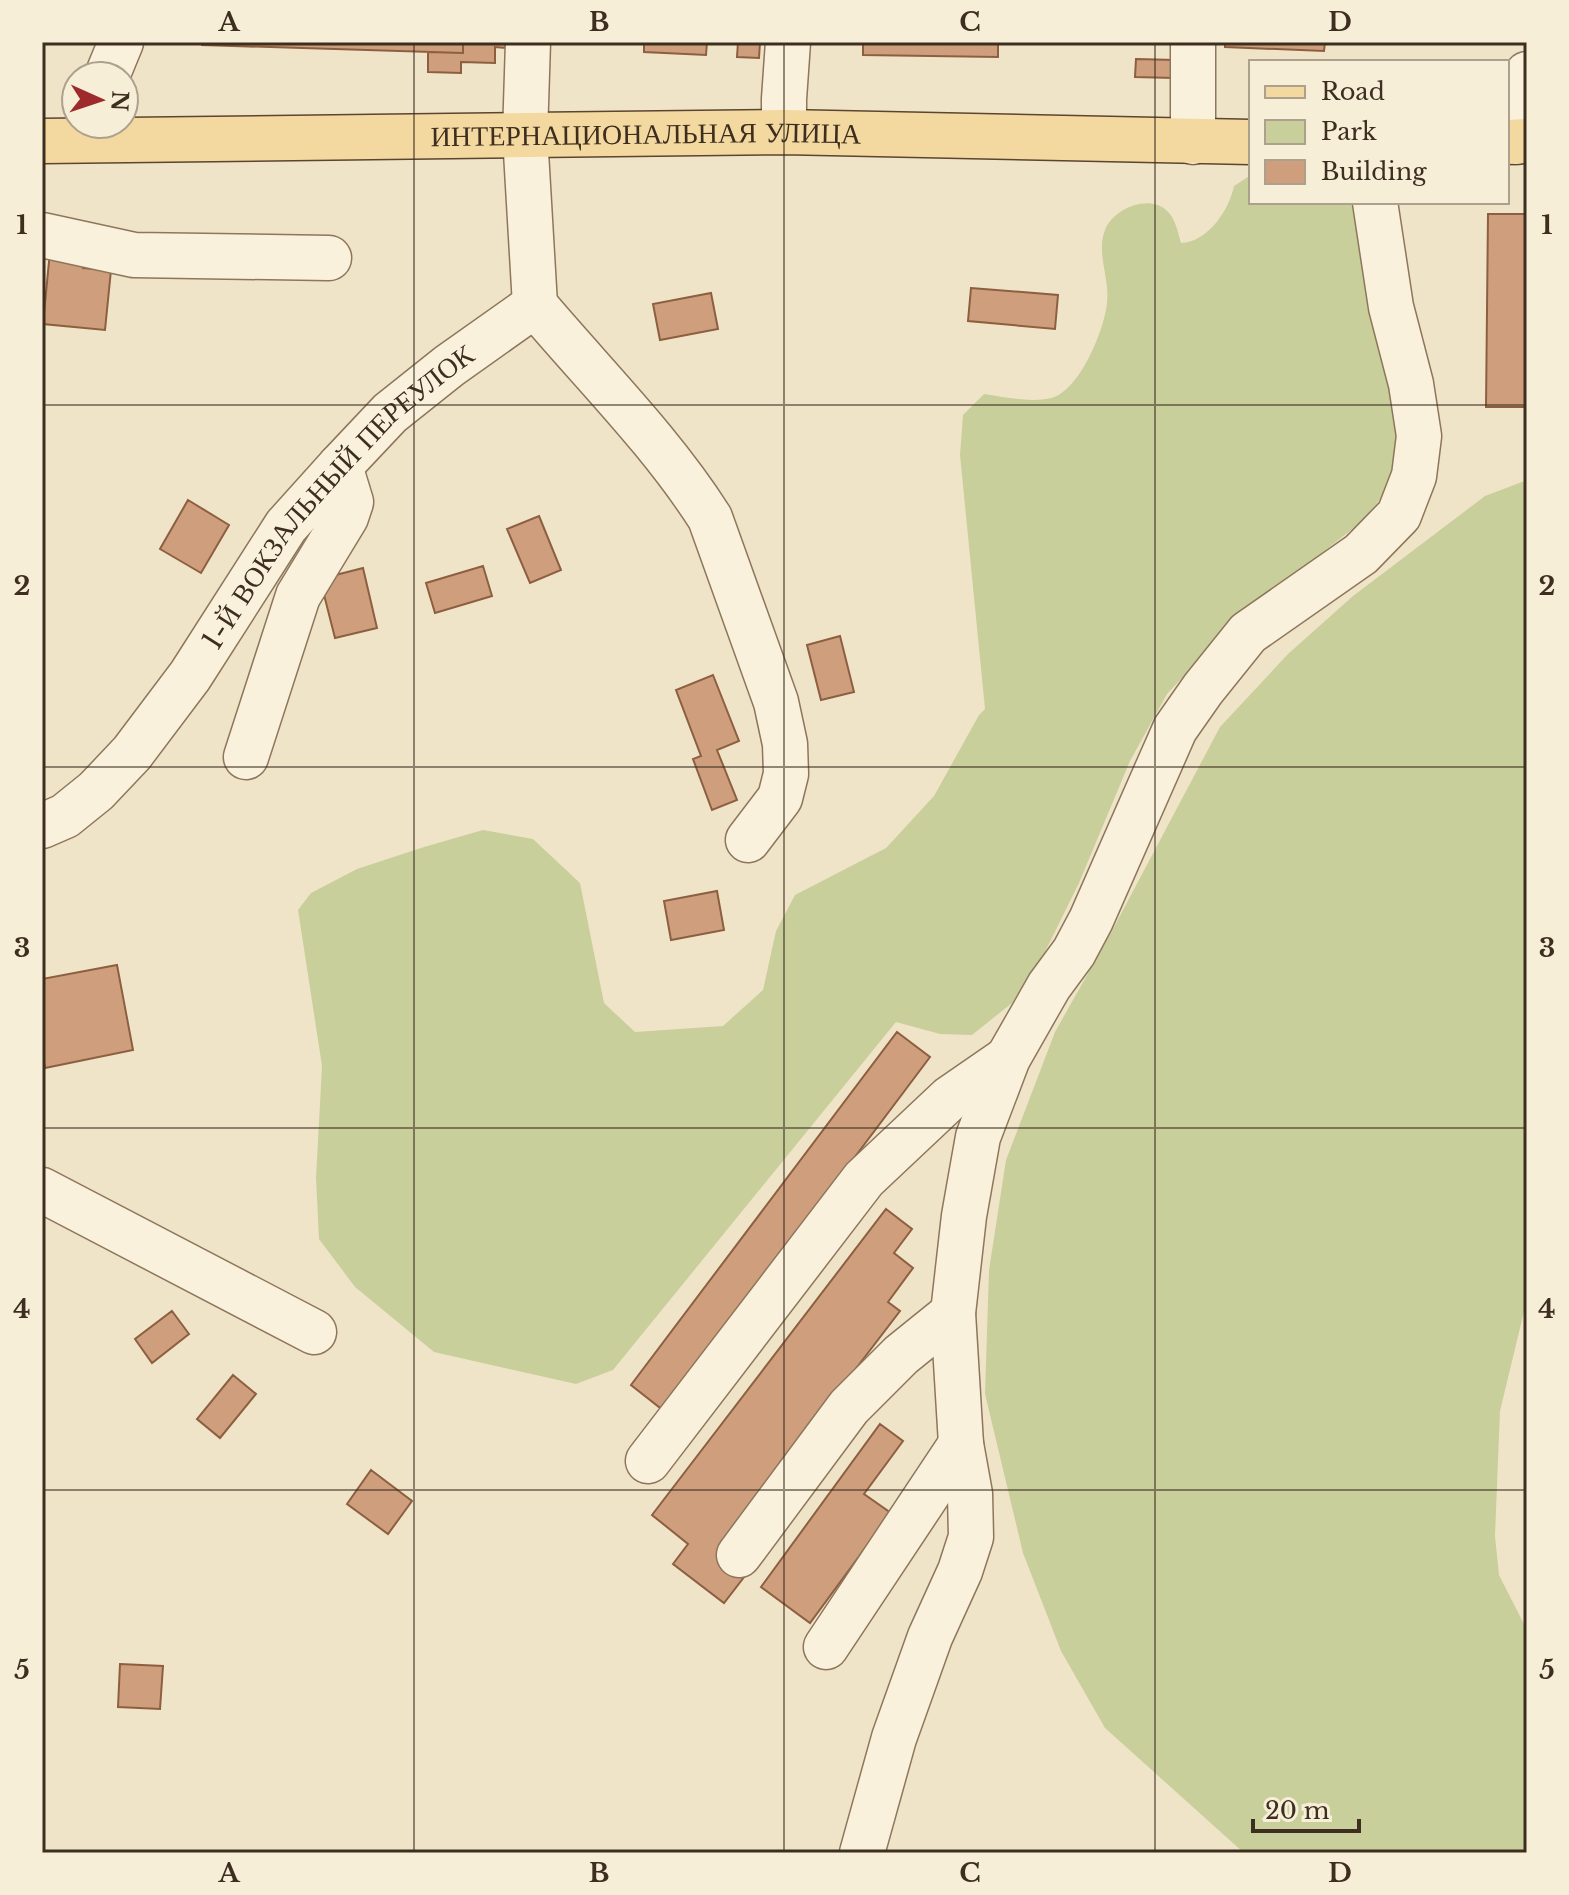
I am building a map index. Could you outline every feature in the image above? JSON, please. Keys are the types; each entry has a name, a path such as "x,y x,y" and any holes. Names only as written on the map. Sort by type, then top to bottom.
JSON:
{"main road":[{"name":"ИНТЕРНАЦИОНАЛЬНАЯ УЛИЦА","path":"140,132 525,135 784,132 1249,142"}],"street":[{"path":"528,42 525,135 535,305 651,438 710,518 776,702 785,744 786,774 780,798 748,840"},
{"path":"784,132 788,42"},
{"path":"1193,42 1193,142"},
{"path":"1517,142 1517,103 1527,74"},
{"path":"862,1853 894,1738 930,1637 960,1571 971,1537 970,1494 961,1444 953,1313 964,1216 978,1137 1008,1058 1049,986 1080,942 1175,729 1248,633 1361,554 1399,515 1414,476 1419,436 1411,384 1391,307 1375,204"},
{"path":"42,235 134,255 329,258"},
{"name":"1-Й ВОКЗАЛЬНЫЙ ПЕРЕУЛОК","path":"42,826 65,816 96,791 132,753 190,676 286,526 390,413 449,366 535,305"},
{"path":"246,757 298,596 346,517 351,502 340,466"},
{"path":"648,1461 864,1179 950,1098 1008,1058"},
{"path":"42,1190 314,1332"},
{"path":"739,1555 849,1407 901,1355 953,1313"},
{"path":"826,1647 961,1444"}],"green space":[{"path":"1249,176 1249,204 1351,204 1392,391 1397,453 1393,482 1365,519 1234,622 1167,694 1130,761 1079,883 1043,956 1012,1003 972,1035 940,1034 896,1022 613,1370 576,1384 434,1352 355,1287 319,1239 316,1178 322,1066 298,910 311,893 357,869 424,847 483,830 533,839 580,883 604,1003 635,1032 723,1026 763,990 776,931 795,895 886,848 934,796 985,709 960,455 963,415 984,394 1043,399 1061,393 1071,384 1089,358 1105,314 1107,293 1102,247 1105,230 1115,216 1132,206 1159,205 1172,217 1181,243 1191,241 1216,223 1234,186"},
{"path":"1527,480 1527,1299 1500,1411 1495,1536 1499,1575 1527,1630 1527,1853 1244,1853 1105,1728 1061,1651 1023,1553 985,1394 989,1270 1006,1160 1055,1032 1220,727 1288,654 1353,596 1485,496"}],"building":[{"path":"202,42 463,42 463,53 202,45"},
{"path":"463,42 505,42 505,48 495,47 495,63 461,62 461,73 428,72 428,52 463,53"},
{"path":"644,42 707,42 706,55 644,52"},
{"path":"738,42 760,42 759,58 737,57"},
{"path":"863,42 998,42 998,57 863,55"},
{"path":"1225,42 1325,42 1324,51 1225,47"},
{"path":"1136,59 1175,60 1174,78 1135,77"},
{"path":"1488,214 1527,214 1527,407 1486,407"},
{"path":"50,251 84,254 83,268 111,270 105,330 43,324"},
{"path":"971,288 1058,295 1055,329 968,321"},
{"path":"711,293 718,329 660,340 653,304"},
{"path":"188,500 229,525 201,573 160,549"},
{"path":"539,516 561,570 530,583 507,529"},
{"path":"483,566 492,596 435,613 426,583"},
{"path":"363,568 377,628 335,638 320,579"},
{"path":"840,636 854,692 821,700 807,645"},
{"path":"713,675 739,741 717,750 737,800 712,810 693,759 701,756 676,690"},
{"path":"717,891 724,930 671,940 664,901"},
{"path":"117,965 133,1050 45,1068 42,979"},
{"path":"897,1032 930,1057 664,1411 631,1385"},
{"path":"886,1209 912,1229 894,1253 913,1268 888,1302 900,1311 718,1549 748,1572 724,1603 673,1564 688,1544 652,1515"},
{"path":"172,1311 189,1334 152,1363 135,1339"},
{"path":"233,1375 256,1394 220,1438 197,1419"},
{"path":"880,1424 903,1441 864,1494 891,1513 810,1623 761,1587"},
{"path":"371,1470 412,1501 388,1534 347,1504"},
{"path":"120,1664 163,1666 160,1709 118,1707"}]}
